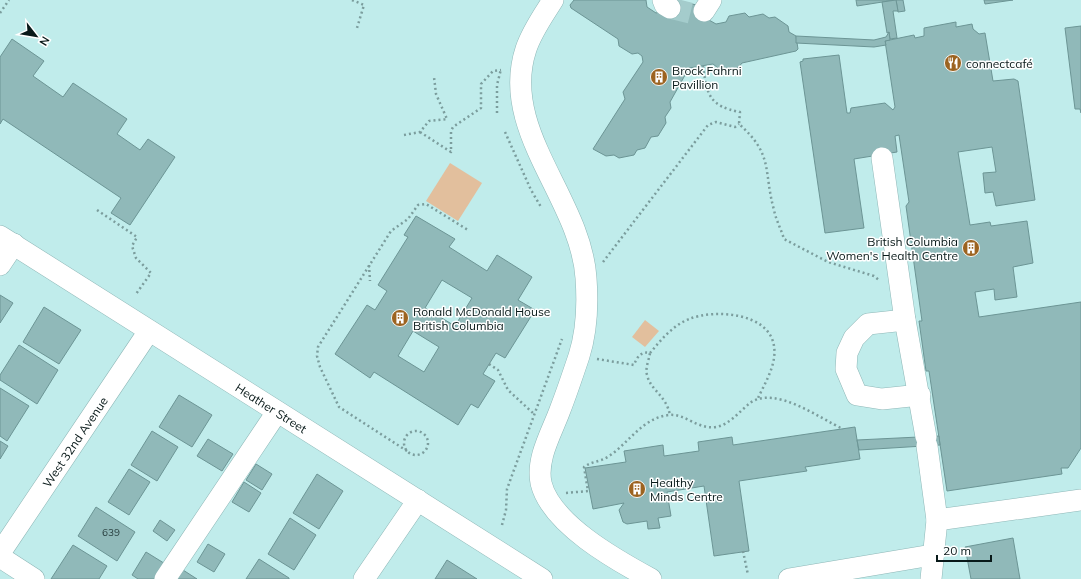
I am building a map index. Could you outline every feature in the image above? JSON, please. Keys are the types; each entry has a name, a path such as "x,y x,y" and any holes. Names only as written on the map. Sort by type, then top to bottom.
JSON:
{"street":[{"path":"554,0 535,28 525,51 521,77 522,97 530,134 575,227 584,254 587,315 579,356 541,463 541,483 559,514 576,531 609,554 651,579"},
{"path":"882,158 904,320 920,395 937,520 932,555 931,579"},
{"path":"0,265 7,240"},
{"name":"Heather Street","path":"7,240 542,579"},
{"path":"904,320 868,324 854,338 847,353 846,369 858,394 882,399 920,395"},
{"name":"West 32nd Avenue","path":"0,553 149,331"},
{"path":"165,579 277,412"},
{"path":"364,579 418,500"},
{"path":"937,520 1081,500"},
{"path":"789,579 932,555"},
{"path":"0,557 34,579"}],"path":[{"path":"0,13 9,0"},
{"path":"352,0 364,5 357,28"},
{"path":"703,66 708,92 716,103 725,109 740,112 739,124"},
{"path":"420,132 451,152 450,131 453,127 481,108 481,84 493,71 501,70"},
{"path":"404,136 420,132 429,121 447,119 436,94 434,77"},
{"path":"585,267 600,267 708,125 716,122 735,127 739,124"},
{"path":"739,124 750,134 761,148 766,163 774,209 784,239 828,262 874,276 902,297"},
{"path":"505,132 531,190 543,210"},
{"path":"407,451 405,440 407,435 412,431 418,430 427,436 428,446 422,454 412,454 407,451 339,407 320,367 317,356 318,347 391,231 408,219 418,205 426,204 468,230"},
{"path":"97,210 137,237 132,246 133,253 151,273 136,294"},
{"path":"369,265 370,281"},
{"path":"670,415 665,400 653,386 646,374 650,353 669,331 689,319 709,314 732,314 752,320 768,332 774,346 774,362 758,398"},
{"path":"502,525 506,510 506,489 563,334"},
{"path":"579,356 634,365 637,357 645,352 650,353"},
{"path":"489,364 498,370 508,390 534,414"},
{"path":"559,494 588,491 584,467 593,462 609,457 643,426 670,415 704,427 720,426 758,398 765,397 781,400 843,429"},
{"path":"743,552 748,575"}],"shaded area":[{"path":"450,163 482,183 458,221 426,201"},
{"path":"645,320 659,331 645,347 632,337"}],"building":[{"name":"Brock Fahrni Pavillion","path":"574,0 646,0 647,7 656,13 669,9 679,1 701,6 709,20 716,24 726,22 729,16 745,13 749,17 763,14 769,18 775,17 788,26 789,32 796,36 798,49 796,51 742,63 738,68 723,72 713,64 689,68 670,102 671,108 665,117 666,123 658,136 651,137 645,148 637,150 634,155 619,158 614,155 606,156 593,149 625,99 623,92 643,62 642,56 638,53 632,54 619,46 618,39 571,8 570,5"},
{"path":"856,0 895,0 857,6"},
{"path":"896,0 903,0 905,11 898,12"},
{"path":"896,0 898,11 893,11 897,38 890,39 889,32 887,33 882,2"},
{"path":"984,0 1013,0 985,4"},
{"name":"British Columbia Women's Health Centre","path":"956,22 956,27 972,24 973,29 979,34 985,33 993,81 1014,79 1018,81 1035,200 996,206 993,192 985,193 983,173 996,172 992,147 958,152 970,225 990,222 991,226 1027,221 1033,263 1013,267 1017,297 995,300 994,289 975,292 979,317 1081,302 1081,448 1068,468 1061,468 1062,474 947,491 929,371 926,371 919,321 922,321 906,206 909,202 899,135 895,136 897,152 854,159 864,228 825,233 800,62 803,61 803,59 839,55 847,113 850,113 851,108 885,103 893,110 895,107 885,41 914,35 915,38 924,36 924,28"},
{"path":"1081,26 1081,113 1080,109 1075,109 1065,28"},
{"path":"889,32 890,40 885,41 886,45 874,47 796,43 796,36 874,40 886,37"},
{"path":"12,39 44,61 33,76 63,97 73,83 127,119 117,134 140,150 148,139 175,157 130,225 111,213 121,198 3,119 0,124 0,57"},
{"name":"Ronald McDonald House British Columbia","path":"416,216 455,239 449,247 487,271 497,255 532,277 518,300 535,310 505,358 496,353 483,374 495,381 478,408 471,404 458,425 374,372 370,378 335,354 367,305 375,310 387,291 378,285 408,237 404,235","holes":["442,280 472,298 455,326 425,308","413,331 439,347 424,372 398,356"]},
{"path":"0,295 13,303 0,323"},
{"path":"44,307 81,330 59,364 23,342"},
{"path":"19,345 58,370 37,404 0,380 0,375"},
{"path":"0,388 29,406 7,441 0,436"},
{"path":"179,395 212,415 192,447 159,427"},
{"name":"Healthy Minds Centre","path":"855,427 860,459 805,467 807,471 739,481 749,551 714,556 704,486 667,492 671,516 658,518 660,528 648,529 647,521 627,524 623,522 619,510 624,503 593,509 585,468 626,462 624,451 663,445 664,456 699,451 698,442 732,437 733,445"},
{"path":"152,431 178,447 157,481 131,465"},
{"path":"939,436 940,445 859,450 857,440"},
{"path":"208,439 233,454 222,471 197,456"},
{"path":"0,441 8,446 0,459"},
{"path":"256,464 272,474 262,490 246,480"},
{"path":"129,469 150,482 129,515 108,502"},
{"path":"317,474 343,491 319,529 293,513"},
{"path":"244,482 261,493 249,512 232,502"},
{"path":"96,507 135,532 117,561 78,536"},
{"path":"290,518 316,535 294,570 268,554"},
{"path":"160,520 175,530 167,541 153,531"},
{"path":"1013,538 1020,579 971,579 965,547"},
{"path":"208,544 225,554 214,572 197,562"},
{"path":"73,545 107,566 99,579 51,579"},
{"path":"146,552 167,565 158,579 138,579 132,575"},
{"path":"259,559 289,578 289,579 246,579"},
{"path":"447,560 477,579 435,579"},
{"path":"183,570 197,579 177,579"}],"tunnel":[{"path":"670,8 694,14 704,11"}],"place":[{"name":"connectcafé","path":"953,63"},
{"name":"Brock Fahrni Pavillion","path":"659,77"},
{"name":"British Columbia Women's Health Centre","path":"971,248"},
{"name":"Ronald McDonald House British Columbia","path":"400,318"},
{"name":"Healthy Minds Centre","path":"637,489"}]}
